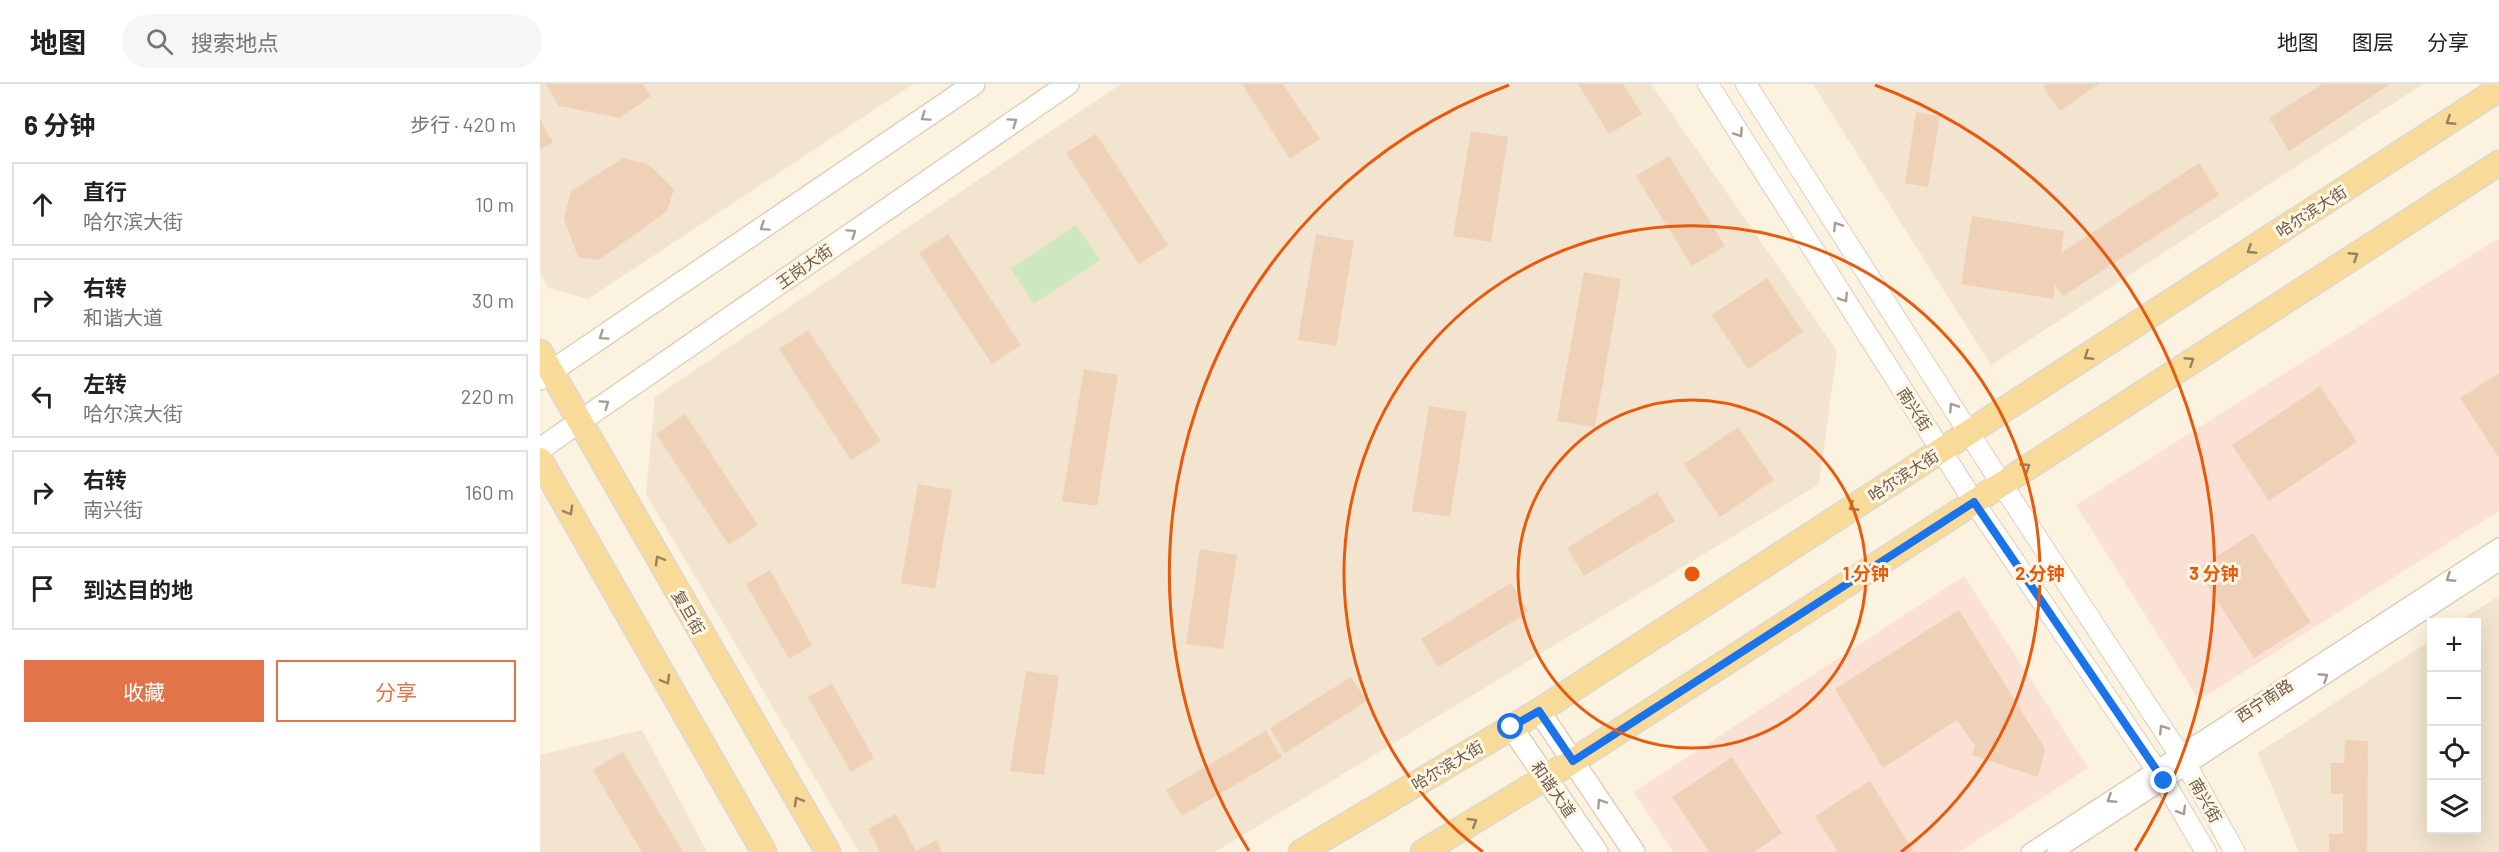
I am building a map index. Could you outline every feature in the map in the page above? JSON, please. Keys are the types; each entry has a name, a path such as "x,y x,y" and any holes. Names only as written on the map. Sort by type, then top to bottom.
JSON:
{"main road":[{"path":"544,368 974,84"},
{"name":"王岗大街","path":"540,449 1068,84"},
{"name":"哈尔滨大街","path":"1300,852 1539,711 2499,89"},
{"path":"1424,852 1573,761 2499,163"},
{"name":"复旦街","path":"544,368 580,422 828,852"},
{"path":"540,460 764,852"},
{"name":"和谐大道","path":"1539,711 1634,852"},
{"name":"和谐大道","path":"1511,727 1597,852"}],"street":[{"name":"南兴街","path":"1708,84 1974,502 2160,775 2206,852"},
{"name":"南兴街","path":"1746,84 2001,483 2183,761 2235,852"},
{"name":"西宁南路","path":"2183,761 2499,546"},
{"name":"西宁南路","path":"2029,852 2183,761 2499,563"},
{"name":"西宁南路","path":"2055,852 2160,775"}],"shaded area":[{"path":"540,84 913,84 588,299 549,288 540,273"},
{"path":"1121,84 1651,84 1837,351 1819,484 1215,852 859,852 646,494 655,397"},
{"path":"1813,84 2423,84 1991,365"},
{"path":"2499,238 2499,511 2199,700 2076,505"},
{"path":"1964,576 2088,768 1959,852 1673,852 1634,792"},
{"path":"2499,596 2499,852 2299,852 2258,753 2427,643 2427,834 2481,834 2481,618 2464,618"},
{"path":"642,730 707,852 540,852 540,755"}],"green space":[{"path":"1076,225 1100,260 1034,304 1011,269"}],"building":[{"path":"546,84 643,84 651,96 620,118 559,106"},
{"path":"1242,84 1283,84 1320,139 1290,159"},
{"path":"1578,84 1623,84 1642,114 1609,134"},
{"path":"2048,84 2099,84 2060,111 2043,87"},
{"path":"2322,84 2390,84 2289,151 2269,118"},
{"path":"1916,112 1940,116 1928,187 1905,183"},
{"path":"540,119 553,142 540,150"},
{"path":"1471,131 1508,137 1491,242 1453,236"},
{"path":"1096,134 1168,245 1139,264 1066,153"},
{"path":"1669,156 1725,246 1692,266 1636,176"},
{"path":"623,158 648,164 674,189 667,211 599,260 578,257 564,219 571,191"},
{"path":"2199,163 2219,195 2063,296 2055,285 2053,299 1961,284 1972,216 2064,231 2061,253"},
{"path":"948,234 1021,345 992,364 919,253"},
{"path":"1316,234 1354,241 1336,346 1298,340"},
{"path":"1584,272 1621,279 1595,427 1557,421"},
{"path":"1767,278 1803,332 1748,369 1712,315"},
{"path":"808,330 881,441 851,460 779,349"},
{"path":"1084,369 1118,375 1097,506 1062,501"},
{"path":"2499,373 2499,458 2460,398"},
{"path":"2320,386 2357,442 2269,501 2232,445"},
{"path":"1429,406 1467,412 1450,517 1412,511"},
{"path":"685,414 758,525 729,545 656,434"},
{"path":"1738,427 1774,480 1720,517 1684,464"},
{"path":"918,484 952,490 935,589 901,583"},
{"path":"1657,492 1675,521 1584,576 1567,548"},
{"path":"2253,533 2311,622 2254,658 2197,569"},
{"path":"1200,549 1237,555 1223,649 1186,644"},
{"path":"770,570 812,645 789,659 746,584"},
{"path":"1511,583 1529,612 1438,667 1421,639"},
{"path":"1959,610 2045,749 2038,777 1972,755 1975,746 1957,720 1883,768 1835,689"},
{"path":"1026,671 1059,676 1044,775 1010,771"},
{"path":"1351,677 1367,701 1285,753 1270,728"},
{"path":"832,684 874,758 851,772 808,697"},
{"path":"1266,731 1282,757 1182,816 1166,790"},
{"path":"2345,740 2368,741 2367,852 2329,852 2329,834 2343,834 2343,794 2331,794 2331,763 2344,763"},
{"path":"623,752 683,852 642,852 593,770"},
{"path":"1732,757 1782,833 1754,852 1709,852 1672,797"},
{"path":"1870,781 1914,852 1838,852 1815,816"},
{"path":"896,814 916,851 936,840 942,852 880,852 868,829"}],"route":[{"path":"1511,727 1539,711 1573,761 1974,502 2164,781"}]}
